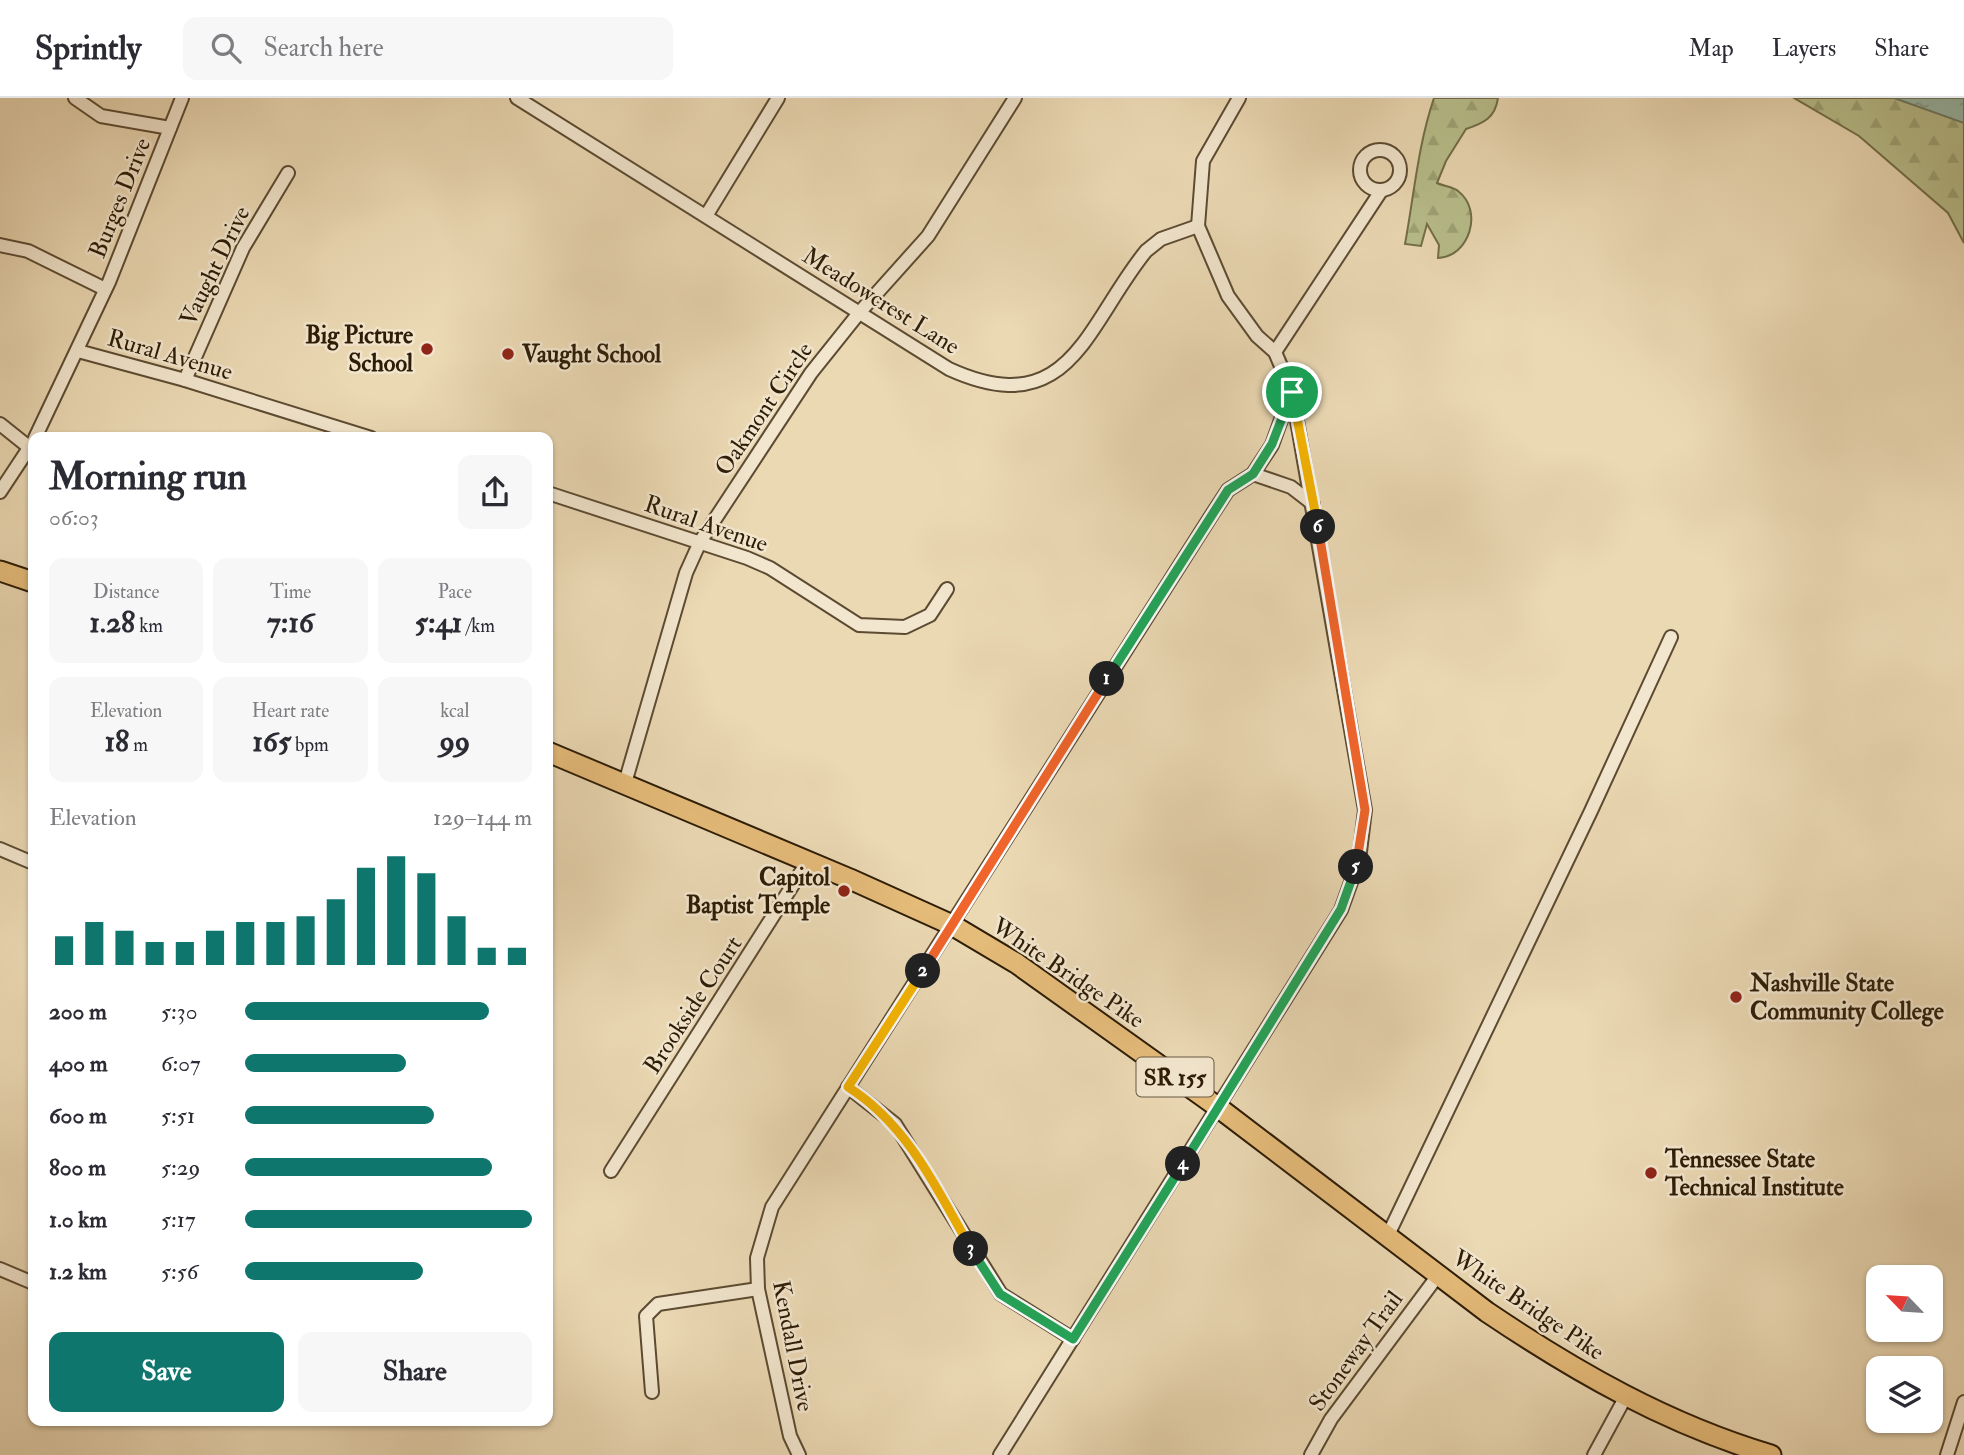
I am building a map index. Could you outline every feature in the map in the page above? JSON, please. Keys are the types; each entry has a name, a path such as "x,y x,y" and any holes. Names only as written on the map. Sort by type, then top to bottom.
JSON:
{"main road":[{"path":"0,571 28,580"},
{"name":"White Bridge Pike","path":"553,754 808,861 952,925 1049,983 1439,1274 1562,1362 1625,1398 1721,1440 1771,1455"}],"street":[{"name":"Burges Drive","path":"75,98 101,116 170,128"},
{"name":"Burges Drive","path":"38,432 107,286 182,98"},
{"name":"Meadowcrest Lane","path":"517,98 949,369 977,382 1004,387 1046,379 1084,346 1146,251 1161,239 1198,226"},
{"path":"706,216 778,98"},
{"name":"Oakmont Circle","path":"625,783 686,573 700,542 811,373 859,313 928,236 1015,98"},
{"path":"1000,1455 1341,909 1359,860 1365,810 1314,504 1292,392 1275,352 1257,336 1228,296 1198,226 1203,161 1239,98"},
{"name":"Vaught Drive","path":"185,380 243,248 288,173"},
{"path":"1275,352 1381,191"},
{"path":"0,245 29,251 107,286"},
{"name":"Rural Avenue","path":"78,351 185,380 352,432"},
{"name":"Kendall Drive","path":"799,1455 790,1436 758,1289 757,1258 772,1207 1228,490 1253,474 1272,444 1292,392"},
{"path":"0,424 28,440"},
{"name":"Burges Drive","path":"0,492 28,450"},
{"path":"1253,474 1291,487 1314,504"},
{"name":"Rural Avenue","path":"553,495 700,542 770,568 859,625 905,628 930,615 947,589"},
{"path":"1388,1234 1580,835 1671,637"},
{"path":"0,849 28,861"},
{"name":"Brookside Court","path":"611,1171 808,861"},
{"path":"848,1087 895,1124 916,1153 1000,1294 1073,1339"},
{"path":"0,1269 28,1281"},
{"name":"Stoneway Trail","path":"1311,1455 1331,1419 1439,1274"},
{"path":"652,1392 646,1316 658,1304 758,1289"},
{"path":"1594,1455 1625,1398"},
{"path":"1947,1455 1964,1402"}],"green space":[{"path":"1434,98 1498,98 1497,105 1488,119 1466,129 1446,161 1437,183 1456,190 1466,200 1471,221 1465,242 1458,250 1449,256 1438,258 1439,245 1427,224 1421,246 1405,244 1420,152"},
{"path":"1794,98 1964,98 1964,243 1948,213 1859,136"}],"water":[{"path":"1894,98 1964,98 1964,123"}],"place":[{"name":"Big Picture School","path":"427,349"},
{"name":"Vaught School","path":"508,354"},
{"name":"Capitol Baptist Temple","path":"844,891"},
{"name":"Nashville State Community College","path":"1736,997"},
{"name":"Tennessee State Technical Institute","path":"1651,1173"}],"route":[{"path":"1292,392 1314,504 1365,810 1359,860 1341,909 1073,1339 1000,1294 980,1265 916,1153 895,1124 869,1100 848,1087 1228,490 1253,474 1272,444 1292,392"}]}
